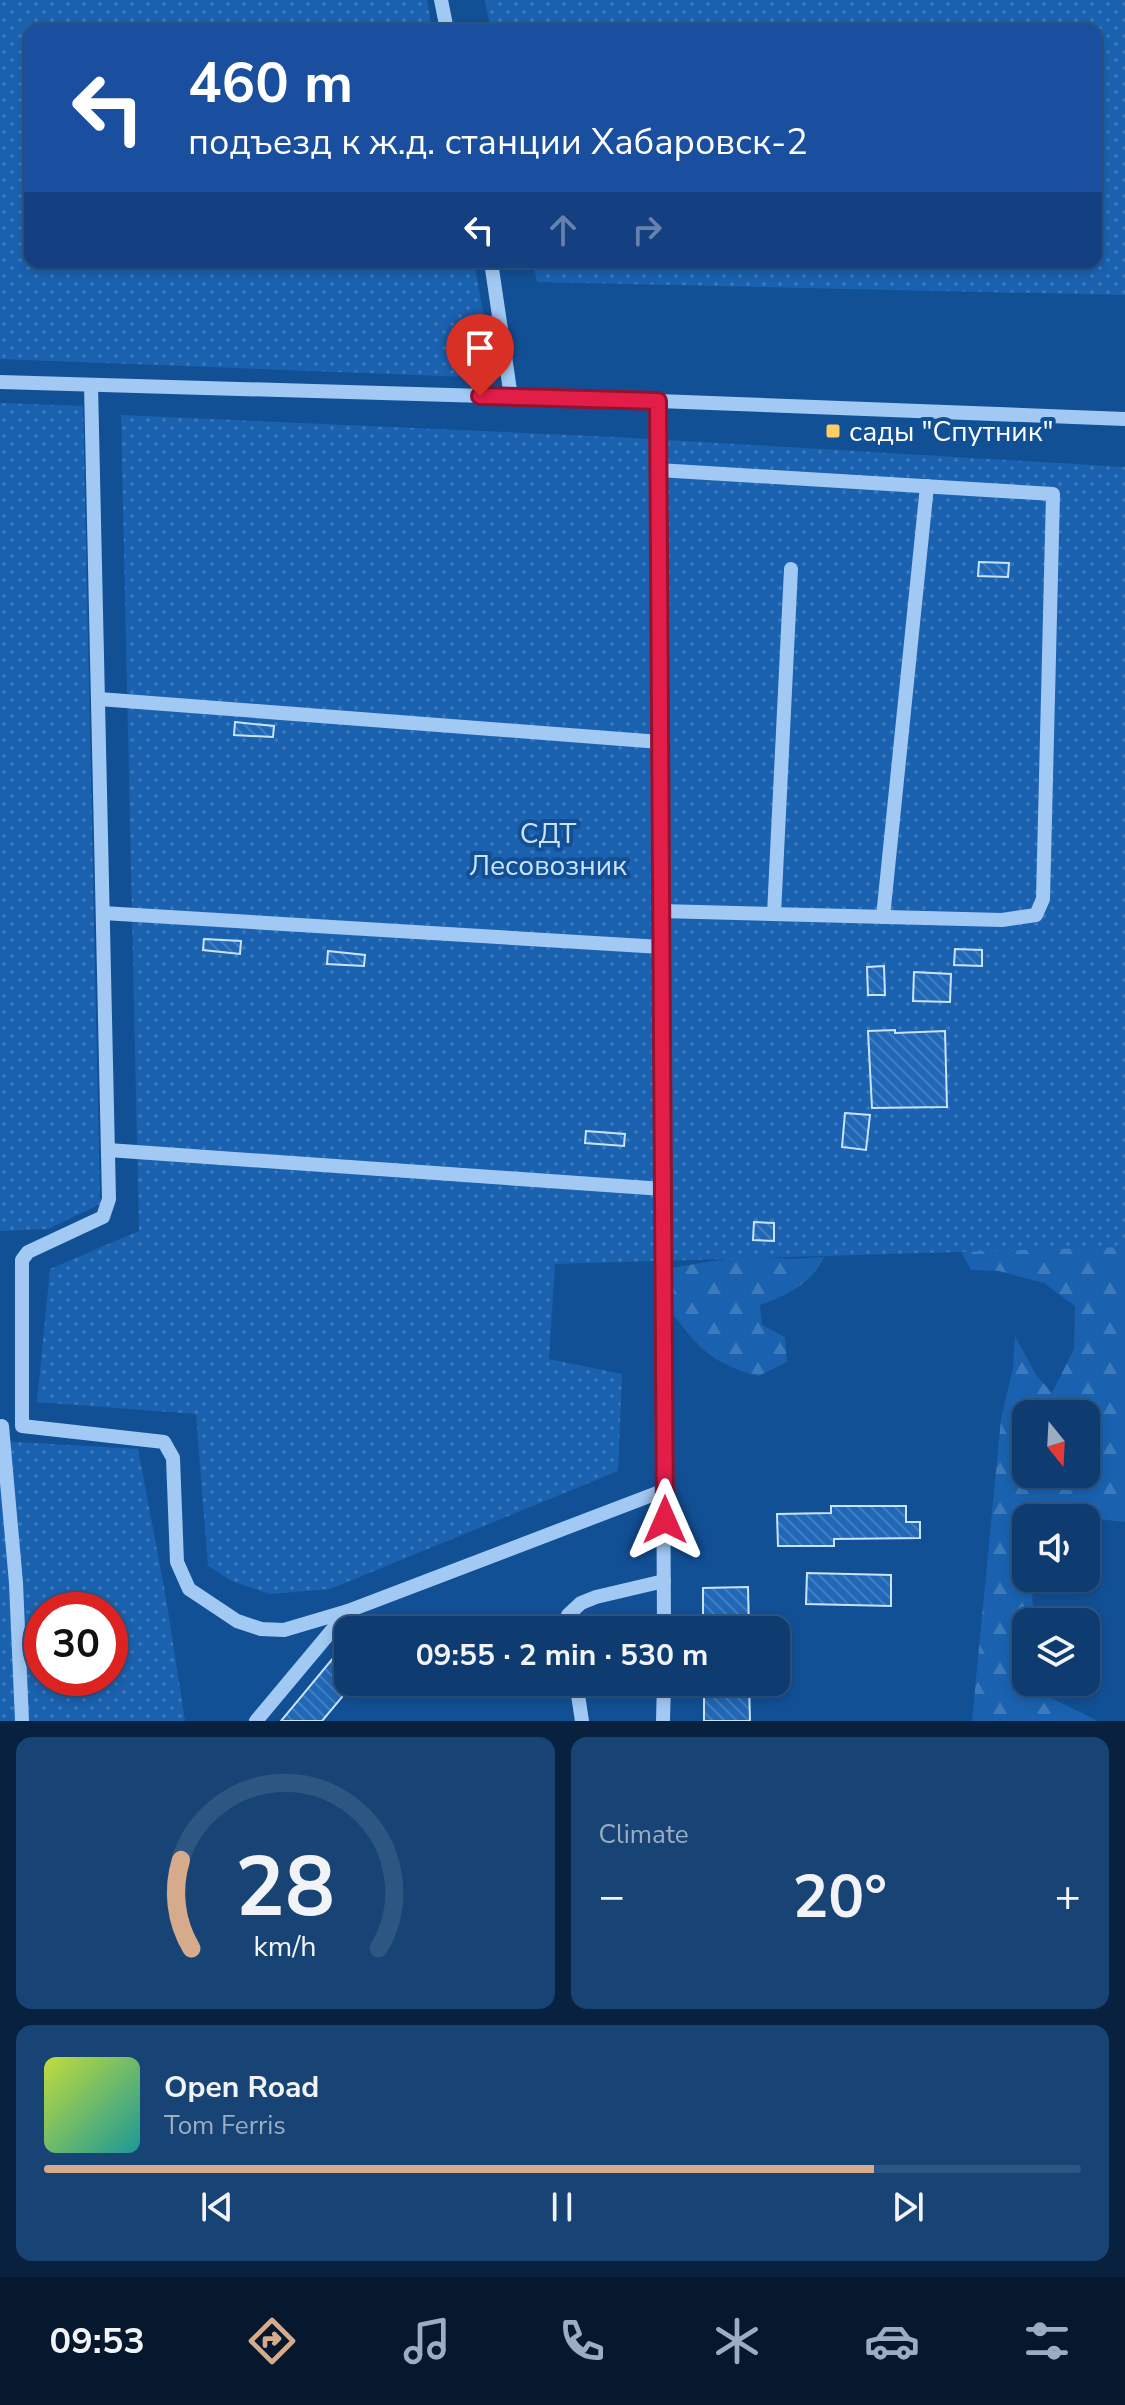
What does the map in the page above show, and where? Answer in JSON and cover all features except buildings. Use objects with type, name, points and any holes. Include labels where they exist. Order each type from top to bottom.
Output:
[{"type":"street","points":[[441,0],[446,24]]},
{"type":"street","points":[[492,268],[511,397]]},
{"type":"street","points":[[0,382],[658,401],[1125,419]]},
{"type":"street","points":[[22,1426],[22,1260],[28,1252],[103,1217],[109,1199],[91,385]]},
{"type":"street","points":[[658,401],[664,1616]]},
{"type":"street","points":[[658,470],[1053,494],[1043,899],[1036,915],[1018,919],[661,911]]},
{"type":"street","points":[[883,917],[927,486]]},
{"type":"street","points":[[774,914],[791,569]]},
{"type":"street","points":[[99,699],[660,742]]},
{"type":"street","points":[[103,913],[661,947]]},
{"type":"street","points":[[108,1150],[663,1189]]},
{"type":"street","points":[[22,1721],[16,1583],[1,1426],[164,1442],[173,1458],[177,1562],[189,1589],[237,1621],[261,1629],[284,1630],[348,1611],[665,1490]]},
{"type":"street","points":[[568,1616],[581,1603],[664,1581]]},
{"type":"street","points":[[256,1721],[348,1611]]},
{"type":"street","points":[[578,1696],[582,1721]]},
{"type":"street","points":[[663,1721],[664,1696]]},
{"type":"green space","points":[[0,0],[427,0],[431,24],[24,24],[24,268],[475,268],[495,378],[0,359]]},
{"type":"green space","points":[[485,0],[1125,0],[1125,295],[537,282],[534,268],[1102,268],[1102,24],[490,24]]},
{"type":"green space","points":[[0,403],[83,406],[100,1204],[48,1229],[0,1231]]},
{"type":"green space","name":"СДТ Лесовозник","points":[[121,415],[616,437],[1125,467],[1125,1247],[555,1264],[549,1359],[622,1374],[618,1471],[330,1589],[270,1594],[232,1581],[208,1566],[196,1414],[37,1402],[50,1269],[139,1231]]},
{"type":"green space","points":[[1125,930],[1125,1522],[1100,1519],[1100,1504],[1012,1504],[1012,1592],[1032,1592],[1033,1608],[1012,1608],[1012,1696],[1050,1696],[1098,1721],[972,1721],[1001,1419],[1013,1368],[1015,1336],[1036,1375],[1052,1393],[1074,1349],[1075,1306],[1044,1283],[999,1271],[971,1270],[952,1235]]},
{"type":"green space","points":[[744,1256],[824,1257],[806,1281],[760,1305],[762,1325],[785,1337],[787,1362],[759,1376],[717,1360],[689,1334],[669,1309],[671,1268]]},
{"type":"green space","points":[[0,1441],[138,1449],[185,1721],[0,1721]]},
{"type":"place","name":"сады \"Спутник\"","points":[[833,431]]},
{"type":"route","points":[[480,396],[658,401],[665,1520]]}]
